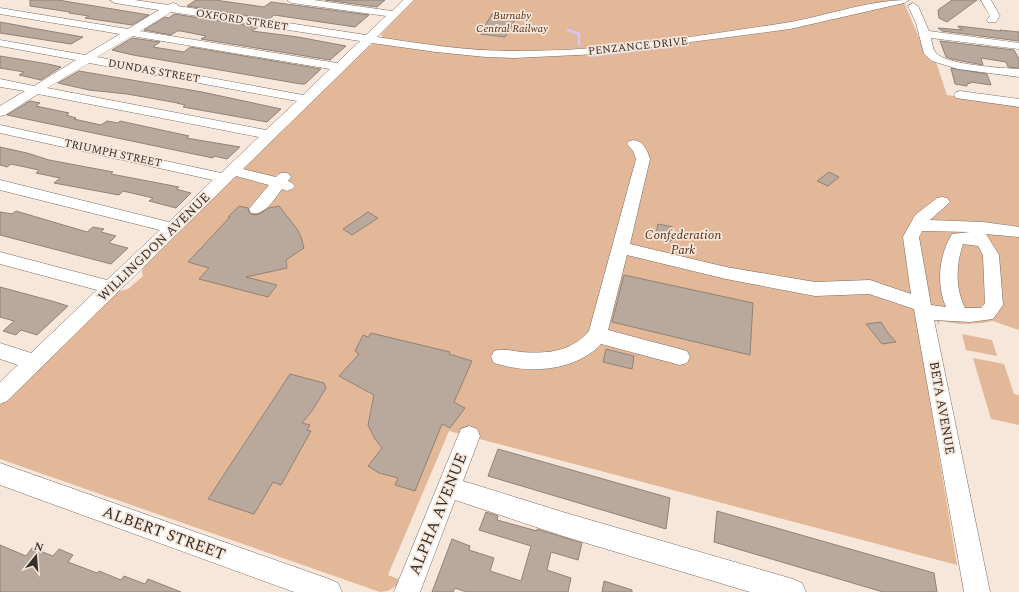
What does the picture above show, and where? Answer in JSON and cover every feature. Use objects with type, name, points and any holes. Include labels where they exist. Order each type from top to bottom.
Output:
[{"type":"street","name":"OXFORD STREET","points":[[115,0],[369,39]]},
{"type":"street","points":[[0,112],[182,0]]},
{"type":"street","points":[[292,0],[394,14]]},
{"type":"street","name":"WILLINGDON AVENUE","points":[[0,396],[409,0]]},
{"type":"street","points":[[986,0],[995,16],[992,20]]},
{"type":"street","points":[[909,3],[924,34],[930,54],[933,58],[958,65],[1019,73]]},
{"type":"street","name":"PENZANCE DRIVE","points":[[369,39],[486,54],[532,55],[571,53],[683,41],[782,27],[909,3]]},
{"type":"street","points":[[0,11],[340,67]]},
{"type":"street","points":[[924,34],[1019,46]]},
{"type":"street","name":"DUNDAS STREET","points":[[0,43],[307,99]]},
{"type":"street","points":[[0,83],[270,135]]},
{"type":"street","points":[[960,95],[1019,104]]},
{"type":"street","name":"TRIUMPH STREET","points":[[0,129],[228,175],[283,182],[257,209]]},
{"type":"street","points":[[501,357],[540,361],[555,360],[573,354],[582,349],[596,335],[604,314],[643,160],[640,150],[634,144]]},
{"type":"street","points":[[0,185],[173,228]]},
{"type":"street","points":[[918,226],[927,213],[942,202]]},
{"type":"street","points":[[918,226],[943,224],[983,234]]},
{"type":"street","name":"BETA AVENUE","points":[[918,226],[911,237],[922,308],[977,592]]},
{"type":"street","points":[[959,315],[952,300],[950,288],[952,250],[958,238],[969,238],[983,234],[1019,232]]},
{"type":"street","points":[[620,248],[726,273],[794,286],[815,289],[870,287],[907,300],[922,308],[973,316],[986,314],[994,305],[992,255],[983,234]]},
{"type":"street","points":[[0,258],[112,288]]},
{"type":"street","points":[[596,335],[680,357]]},
{"type":"street","points":[[0,351],[35,362]]},
{"type":"street","name":"ALPHA AVENUE","points":[[407,592],[469,436]]},
{"type":"street","name":"ALBERT STREET","points":[[0,474],[329,592]]},
{"type":"street","points":[[448,487],[574,527],[793,592]]},
{"type":"green space","name":"Confederation Park","points":[[413,0],[903,0],[925,52],[936,62],[947,95],[1019,106],[1019,330],[993,321],[960,324],[940,321],[938,325],[935,315],[915,310],[957,565],[449,431],[388,575],[398,579],[399,584],[388,591],[380,592],[0,459],[0,404],[109,297],[116,292],[128,289],[143,276],[142,271],[147,260],[366,48],[383,38],[381,35],[382,33]]},
{"type":"green space","points":[[962,334],[992,340],[997,356],[966,350]]},
{"type":"green space","points":[[973,358],[1004,364],[1014,394],[1019,395],[1019,425],[991,419]]},
{"type":"building","points":[[30,0],[58,0],[149,15],[132,25],[85,18],[89,16],[30,6]]},
{"type":"building","points":[[196,0],[215,0],[264,7],[271,2],[369,15],[355,27],[274,15],[269,19],[187,6]]},
{"type":"building","points":[[325,0],[385,0],[377,7]]},
{"type":"building","points":[[952,0],[977,0],[947,22],[939,18],[938,10]]},
{"type":"building","points":[[519,13],[505,37],[480,34],[492,14],[506,15]]},
{"type":"building","points":[[174,14],[258,27],[252,31],[298,37],[346,46],[330,60],[201,39],[206,36],[181,31],[177,31],[171,35],[144,30],[165,17],[169,18]]},
{"type":"building","points":[[0,22],[83,37],[71,44],[0,33]]},
{"type":"building","points":[[958,26],[1019,32],[1019,41],[942,31],[938,28],[963,30]]},
{"type":"building","points":[[132,38],[160,42],[153,47],[184,52],[190,47],[321,69],[305,84],[301,84],[133,55],[112,50]]},
{"type":"building","points":[[940,41],[1014,50],[1019,59],[1019,68],[1008,67],[1006,62],[981,58],[983,65],[951,59],[946,57]]},
{"type":"building","points":[[0,56],[61,67],[41,80],[19,75],[24,72],[0,68]]},
{"type":"building","points":[[951,68],[987,74],[991,85],[971,82],[967,84],[967,86],[955,84]]},
{"type":"building","points":[[79,71],[202,92],[281,109],[267,122],[183,107],[185,105],[178,103],[127,94],[89,90],[58,83]]},
{"type":"building","points":[[30,101],[40,103],[36,106],[69,113],[66,115],[76,118],[74,119],[101,125],[107,121],[118,123],[120,121],[189,136],[186,138],[240,147],[227,159],[214,156],[213,158],[7,115]]},
{"type":"building","points":[[0,147],[49,160],[113,172],[111,174],[179,187],[176,189],[191,193],[176,208],[149,201],[153,198],[123,191],[119,195],[54,183],[60,178],[36,173],[39,170],[11,164],[7,167],[0,165]]},
{"type":"building","points":[[829,172],[839,177],[828,186],[817,181]]},
{"type":"building","points":[[239,206],[248,208],[250,214],[256,215],[269,208],[279,206],[297,229],[301,237],[304,248],[286,260],[287,268],[246,277],[277,285],[268,297],[199,279],[209,268],[188,262]]},
{"type":"building","points":[[16,211],[87,232],[93,227],[104,229],[101,232],[116,236],[109,243],[128,248],[111,264],[0,235],[0,212],[12,214]]},
{"type":"building","points":[[368,212],[378,218],[352,235],[343,229]]},
{"type":"building","points":[[658,224],[673,227],[671,241],[655,238]]},
{"type":"building","points":[[624,275],[753,303],[750,355],[612,322]]},
{"type":"building","points":[[0,287],[68,306],[37,335],[21,330],[16,335],[3,331],[14,321],[0,317]]},
{"type":"building","points":[[881,322],[896,342],[882,344],[866,324]]},
{"type":"building","points":[[371,333],[450,352],[449,354],[472,361],[454,402],[465,408],[450,428],[442,424],[415,491],[395,485],[398,478],[379,473],[368,466],[382,448],[375,439],[368,425],[374,395],[339,376],[359,354],[355,351],[363,335],[368,337]]},
{"type":"building","points":[[606,349],[634,356],[632,369],[603,362]]},
{"type":"building","points":[[290,374],[324,383],[326,388],[312,411],[302,423],[310,425],[307,430],[311,431],[281,485],[273,482],[254,514],[208,499]]},
{"type":"building","points":[[498,449],[670,498],[666,529],[488,476]]},
{"type":"building","points":[[717,511],[934,573],[937,592],[883,592],[714,542]]},
{"type":"building","points":[[486,512],[498,516],[497,520],[537,531],[537,529],[582,543],[578,560],[551,552],[547,570],[571,578],[568,592],[466,592],[455,588],[453,592],[432,592],[452,539],[470,546],[469,550],[494,558],[490,571],[521,581],[531,546],[479,530]]},
{"type":"building","points":[[0,545],[26,556],[32,548],[53,556],[59,549],[73,555],[68,562],[97,573],[99,571],[121,580],[124,576],[145,584],[148,579],[181,592],[0,592]]},
{"type":"building","points":[[604,581],[632,590],[632,592],[602,592]]},
{"type":"waterway","points":[[568,30],[579,34],[579,45]]},
{"type":"waterway","points":[[591,56],[663,47],[666,48]]},
{"type":"park label","name":"Burnaby Central Railway","points":[[512,21]]}]
